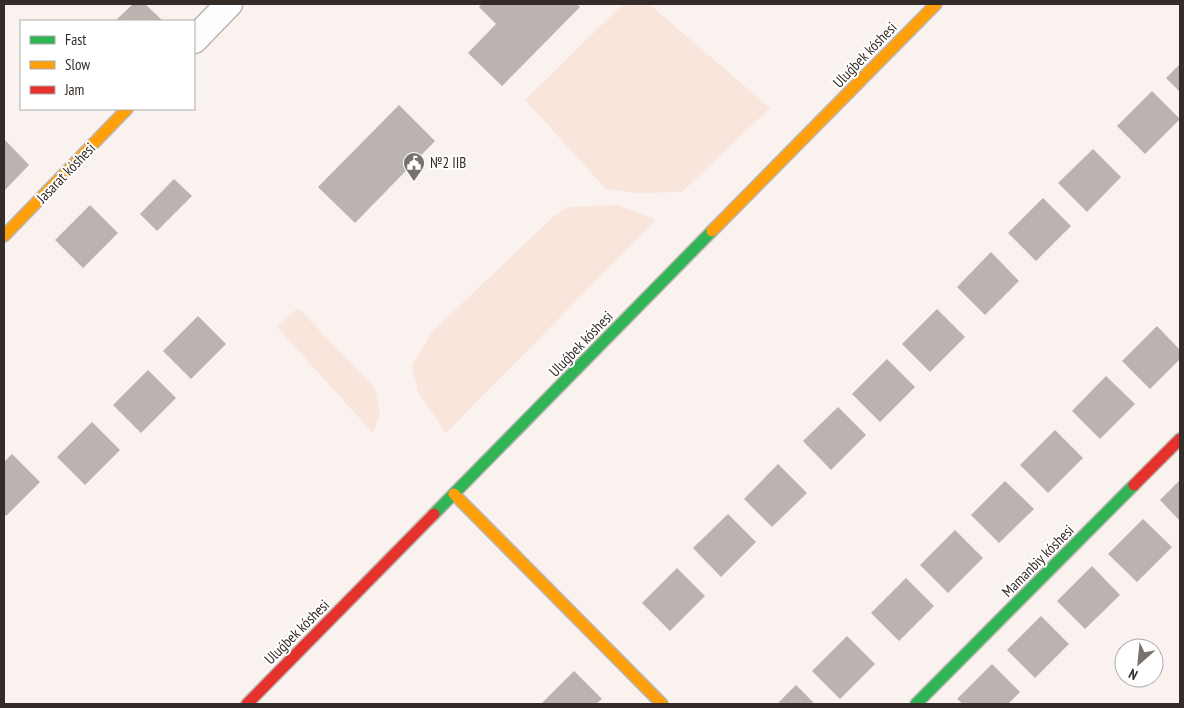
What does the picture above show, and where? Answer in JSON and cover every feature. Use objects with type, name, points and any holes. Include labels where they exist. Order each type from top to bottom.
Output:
[{"type":"street","points":[[195,39],[229,4]]},
{"type":"street","name":"Uluǵbek kóshesi","points":[[247,704],[936,4]]},
{"type":"street","name":"Jasarat kóshesi","points":[[4,236],[127,110]]},
{"type":"street","name":"Mamanbiy kóshesi","points":[[916,704],[1180,440]]},
{"type":"street","points":[[454,494],[662,704]]},
{"type":"shaded area","points":[[623,4],[649,4],[770,108],[682,192],[636,193],[606,189],[525,100]]},
{"type":"shaded area","points":[[618,205],[656,220],[446,433],[418,392],[412,365],[432,332],[554,216],[567,207]]},
{"type":"shaded area","points":[[298,308],[375,388],[380,413],[373,433],[277,327]]},
{"type":"building","points":[[133,4],[145,4],[162,20],[116,20]]},
{"type":"building","points":[[482,4],[577,4],[580,7],[502,86],[468,53],[496,24],[479,7]]},
{"type":"building","points":[[1180,64],[1180,92],[1166,78]]},
{"type":"building","points":[[1152,91],[1180,119],[1145,154],[1117,126]]},
{"type":"building","points":[[399,105],[435,141],[355,223],[318,187]]},
{"type":"building","points":[[4,139],[29,165],[4,191]]},
{"type":"building","points":[[1093,149],[1121,177],[1087,212],[1058,183]]},
{"type":"building","points":[[174,179],[192,196],[157,231],[140,214]]},
{"type":"building","points":[[1043,198],[1071,226],[1036,261],[1008,233]]},
{"type":"building","points":[[90,205],[118,233],[83,268],[55,240]]},
{"type":"building","points":[[991,252],[1019,281],[985,315],[957,287]]},
{"type":"building","points":[[937,309],[965,337],[930,372],[902,344]]},
{"type":"building","points":[[198,316],[226,344],[191,379],[163,351]]},
{"type":"building","points":[[1157,326],[1180,350],[1180,359],[1150,389],[1122,361]]},
{"type":"building","points":[[887,359],[915,387],[880,422],[852,394]]},
{"type":"building","points":[[148,370],[176,398],[141,433],[113,405]]},
{"type":"building","points":[[1106,376],[1135,404],[1100,439],[1072,411]]},
{"type":"building","points":[[838,407],[866,435],[831,470],[803,441]]},
{"type":"building","points":[[92,422],[120,450],[85,485],[57,457]]},
{"type":"building","points":[[1055,430],[1083,458],[1048,493],[1020,465]]},
{"type":"building","points":[[12,454],[40,482],[6,516],[4,514],[4,462]]},
{"type":"building","points":[[778,464],[807,493],[772,527],[744,499]]},
{"type":"building","points":[[1180,480],[1180,521],[1160,500]]},
{"type":"building","points":[[1005,481],[1034,509],[999,543],[971,515]]},
{"type":"building","points":[[728,514],[756,542],[721,577],[693,548]]},
{"type":"building","points":[[1143,519],[1172,547],[1137,582],[1108,554]]},
{"type":"building","points":[[955,530],[983,558],[948,593],[920,565]]},
{"type":"building","points":[[1092,566],[1120,595],[1085,629],[1057,601]]},
{"type":"building","points":[[677,568],[705,596],[670,631],[642,603]]},
{"type":"building","points":[[906,578],[934,606],[899,641],[871,613]]},
{"type":"building","points":[[1041,616],[1069,644],[1035,678],[1007,650]]},
{"type":"building","points":[[847,636],[875,664],[840,699],[812,671]]},
{"type":"building","points":[[992,664],[1020,692],[1008,704],[963,704],[957,699]]},
{"type":"building","points":[[574,671],[602,699],[596,704],[541,704]]},
{"type":"building","points":[[796,685],[815,704],[777,704]]},
{"type":"traffic: fast","points":[[434,514],[712,231]]},
{"type":"traffic: fast","points":[[916,704],[1134,485]]},
{"type":"traffic: slow","points":[[712,231],[936,4]]},
{"type":"traffic: slow","points":[[4,236],[126,110]]},
{"type":"traffic: slow","points":[[454,494],[662,704]]},
{"type":"traffic: jam","points":[[1134,485],[1180,439]]},
{"type":"traffic: jam","points":[[247,704],[434,514]]},
{"type":"place","name":"№2 IIB","points":[[414,182]]}]
